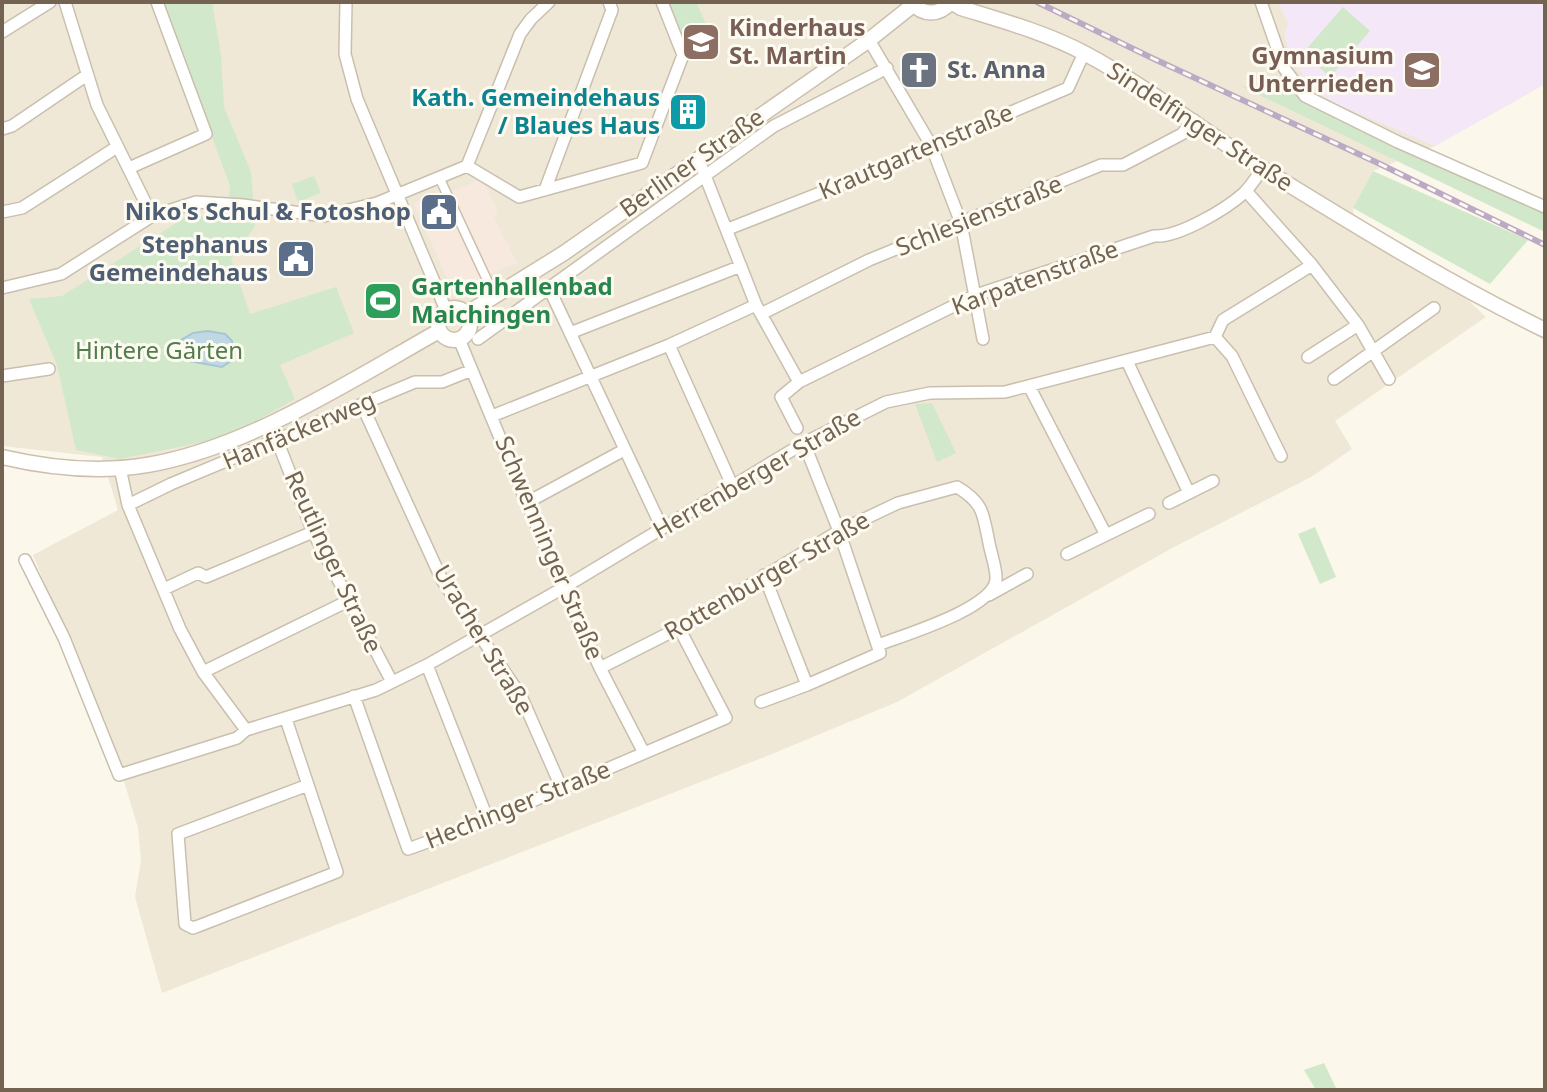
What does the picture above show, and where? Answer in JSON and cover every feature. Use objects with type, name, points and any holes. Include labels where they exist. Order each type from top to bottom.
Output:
[{"type":"main road","points":[[912,3],[918,9],[933,13],[946,8],[951,2]]},
{"type":"main road","name":"Sindelfinger Straße","points":[[951,2],[1039,33],[1084,53],[1194,120],[1365,232],[1545,330]]},
{"type":"main road","name":"Berliner Straße","points":[[466,314],[564,253],[698,160],[869,40],[912,3]]},
{"type":"main road","points":[[455,308],[466,314],[469,329],[459,339],[447,339],[439,331],[437,321],[446,310],[455,308]]},
{"type":"main road","points":[[2,457],[59,467],[120,468],[148,465],[228,443],[322,396],[439,331]]},
{"type":"street","points":[[2,32],[50,2]]},
{"type":"street","points":[[65,2],[97,105],[152,216]]},
{"type":"street","points":[[129,168],[206,134],[157,2]]},
{"type":"street","points":[[346,2],[344,34],[348,71],[357,99],[446,310]]},
{"type":"street","points":[[2,288],[61,274],[152,216],[196,202],[324,216],[377,203],[467,166],[520,34],[549,2]]},
{"type":"street","points":[[545,190],[612,10],[609,2]]},
{"type":"street","points":[[467,166],[519,197],[642,163],[683,55],[662,2]]},
{"type":"street","points":[[1261,2],[1284,68],[1305,96],[1398,142],[1545,207]]},
{"type":"street","points":[[869,40],[931,145],[961,223],[983,339]]},
{"type":"street","name":"Krautgartenstraße","points":[[728,229],[1068,88],[1084,53]]},
{"type":"street","points":[[478,339],[774,126],[887,68]]},
{"type":"street","points":[[2,129],[12,126],[87,75]]},
{"type":"street","name":"Schlesienstraße","points":[[492,416],[758,310],[869,260],[1101,165],[1123,165],[1182,134],[1194,120]]},
{"type":"street","points":[[2,212],[22,208],[117,147]]},
{"type":"street","points":[[698,160],[758,310],[799,382],[781,397],[797,428]]},
{"type":"street","name":"Karpatenstraße","points":[[799,382],[976,295],[1154,236],[1162,237],[1225,208],[1246,191],[1263,168]]},
{"type":"street","points":[[439,177],[488,282]]},
{"type":"street","points":[[1246,191],[1312,265],[1358,325],[1389,379]]},
{"type":"street","points":[[1281,456],[1232,356],[1215,337],[1223,320],[1312,265]]},
{"type":"street","points":[[570,333],[741,266]]},
{"type":"street","points":[[548,286],[662,528]]},
{"type":"street","points":[[1334,379],[1434,308]]},
{"type":"street","points":[[1308,357],[1358,325]]},
{"type":"street","name":"Herrenberger Straße","points":[[25,560],[64,638],[119,775],[237,738],[246,730],[354,696],[427,665],[563,588],[804,443],[886,402],[930,393],[1005,392],[1215,337]]},
{"type":"street","name":"Schwenninger Straße","points":[[459,339],[563,588],[644,753]]},
{"type":"street","points":[[669,345],[732,485]]},
{"type":"street","points":[[1127,361],[1188,491]]},
{"type":"street","points":[[2,376],[49,369]]},
{"type":"street","name":"Hanfäckerweg","points":[[128,505],[415,382],[442,382],[472,370]]},
{"type":"street","points":[[1029,386],[1106,535]]},
{"type":"street","name":"Uracher Straße","points":[[362,405],[442,580],[521,696],[562,789]]},
{"type":"street","name":"Reutlinger Straße","points":[[277,440],[313,532],[392,682]]},
{"type":"street","points":[[804,443],[839,531],[879,649]]},
{"type":"street","points":[[528,502],[624,450]]},
{"type":"street","points":[[120,468],[128,505],[180,629],[203,672],[246,730]]},
{"type":"street","points":[[1169,503],[1213,481]]},
{"type":"street","name":"Rottenburger Straße","points":[[600,668],[679,628],[839,531],[898,503],[957,487],[975,498],[983,511],[996,580],[988,595]]},
{"type":"street","points":[[1067,554],[1149,514]]},
{"type":"street","points":[[164,589],[198,573],[206,577],[313,532]]},
{"type":"street","points":[[761,702],[807,685],[962,612],[1027,574]]},
{"type":"street","points":[[764,575],[807,685]]},
{"type":"street","points":[[203,672],[348,601]]},
{"type":"street","name":"Hechinger Straße","points":[[354,696],[408,849],[488,820],[726,718],[679,628]]},
{"type":"street","points":[[427,665],[488,820]]},
{"type":"street","points":[[286,719],[308,785],[337,872],[193,928],[185,924],[178,834],[308,785]]},
{"type":"shaded area","points":[[2,2],[1545,2],[1545,84],[1435,146],[1373,171],[1353,208],[1356,233],[1468,300],[1486,317],[1335,421],[1352,449],[1311,477],[1174,547],[897,702],[162,993],[135,897],[141,860],[138,828],[123,778],[33,555],[118,510],[102,457],[2,446]]},
{"type":"shaded area","name":"Gymnasium Unterrieden","points":[[1278,2],[1545,2],[1545,84],[1435,146],[1320,94],[1291,58],[1284,35],[1288,24]]},
{"type":"shaded area","points":[[479,180],[498,211],[494,218],[517,263],[452,290],[414,203],[448,186],[452,191]]},
{"type":"green space","name":"Hintere Gärten","points":[[163,2],[212,2],[221,56],[224,107],[251,172],[255,226],[231,259],[250,314],[336,287],[354,333],[280,365],[295,399],[228,437],[120,459],[76,450],[57,365],[29,299],[62,296],[187,216],[227,217],[230,186]]},
{"type":"green space","points":[[668,2],[696,2],[706,24],[680,35]]},
{"type":"green space","points":[[1343,7],[1370,31],[1330,77],[1303,53]]},
{"type":"green space","points":[[1283,80],[1301,100],[1326,113],[1545,211],[1545,232],[1241,86],[1259,89]]},
{"type":"green space","points":[[1373,171],[1528,240],[1490,284],[1353,208]]},
{"type":"green space","points":[[314,176],[321,193],[298,202],[292,184]]},
{"type":"green space","points":[[932,403],[956,453],[937,462],[915,404]]},
{"type":"green space","points":[[1315,527],[1336,577],[1320,584],[1298,534]]},
{"type":"green space","points":[[1324,1063],[1337,1090],[1316,1090],[1304,1070]]},
{"type":"water","points":[[208,331],[225,334],[232,341],[231,361],[222,367],[189,361],[191,355],[181,340],[193,333]]},
{"type":"railway","points":[[1037,2],[1545,245]]},
{"type":"place","name":"Kinderhaus St. Martin","points":[[701,42]]},
{"type":"place","name":"St. Anna","points":[[919,70]]},
{"type":"place","name":"Gymnasium Unterrieden","points":[[1422,70]]},
{"type":"place","name":"Kath. Gemeindehaus / Blaues Haus","points":[[688,112]]},
{"type":"place","name":"Niko's Schul & Fotoshop","points":[[439,212]]},
{"type":"place","name":"Stephanus Gemeindehaus","points":[[296,259]]},
{"type":"place","name":"Gartenhallenbad Maichingen","points":[[383,301]]}]
